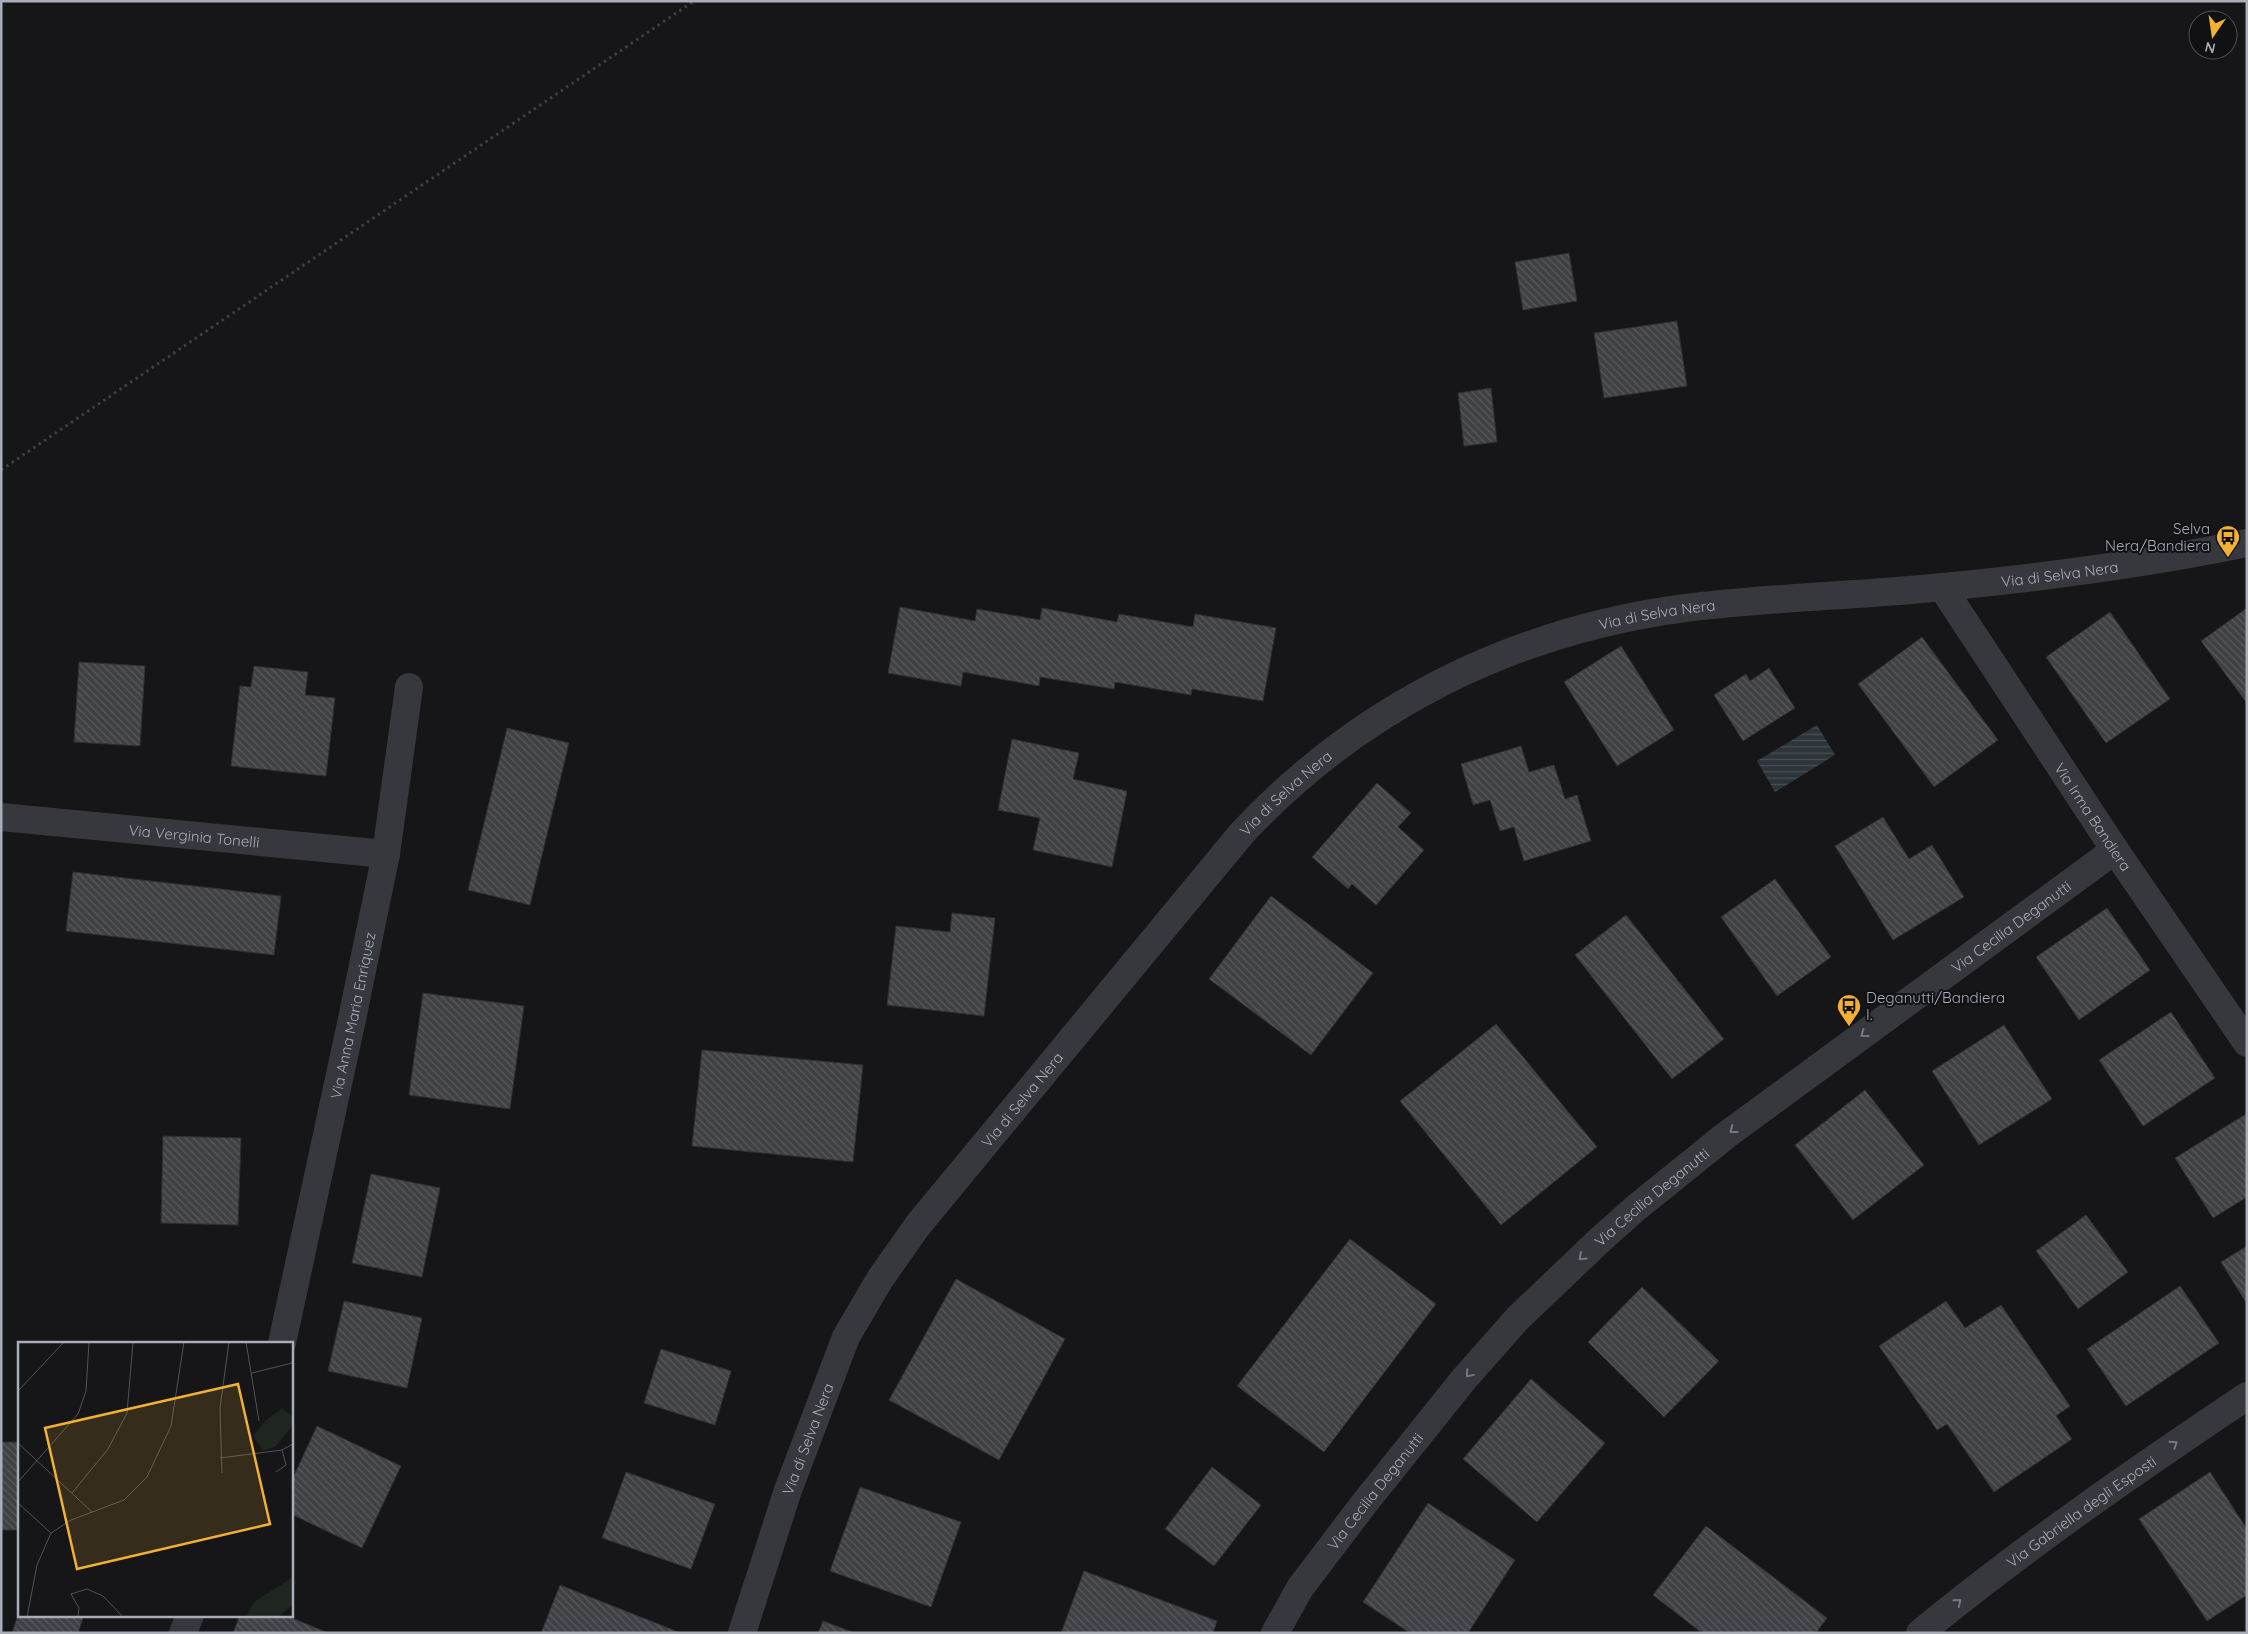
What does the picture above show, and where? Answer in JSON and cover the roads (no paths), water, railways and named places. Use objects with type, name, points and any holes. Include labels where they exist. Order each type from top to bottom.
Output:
[{"type":"street","name":"Via di Selva Nera","points":[[742,1633],[788,1490],[833,1369],[846,1337],[880,1278],[918,1225],[1242,833],[1263,811],[1312,767],[1348,739],[1392,709],[1448,678],[1505,654],[1562,635],[1634,617],[1685,608],[1942,587],[2150,562],[2247,543]]},
{"type":"street","name":"Via Irma Bandiera","points":[[1942,587],[2115,850],[2247,1043]]},
{"type":"street","name":"Via Anna Maria Enriquez","points":[[282,1342],[386,854],[409,687]]},
{"type":"street","name":"Via Verginia Tonelli","points":[[1,817],[386,854]]},
{"type":"street","name":"Via Cecilia Deganutti","points":[[1275,1633],[1300,1588],[1464,1379],[1518,1318],[1594,1245],[1724,1136],[2115,850]]},
{"type":"street","name":"Via Gabriella degli Esposti","points":[[1920,1633],[2006,1564],[2109,1488],[2247,1396]]},
{"type":"street","points":[[183,1633],[190,1616]]},
{"type":"place","name":"Selva Nera/Bandiera","points":[[2228,558]]},
{"type":"place","name":"Deganutti/Bandiera I.","points":[[1849,1027]]}]
